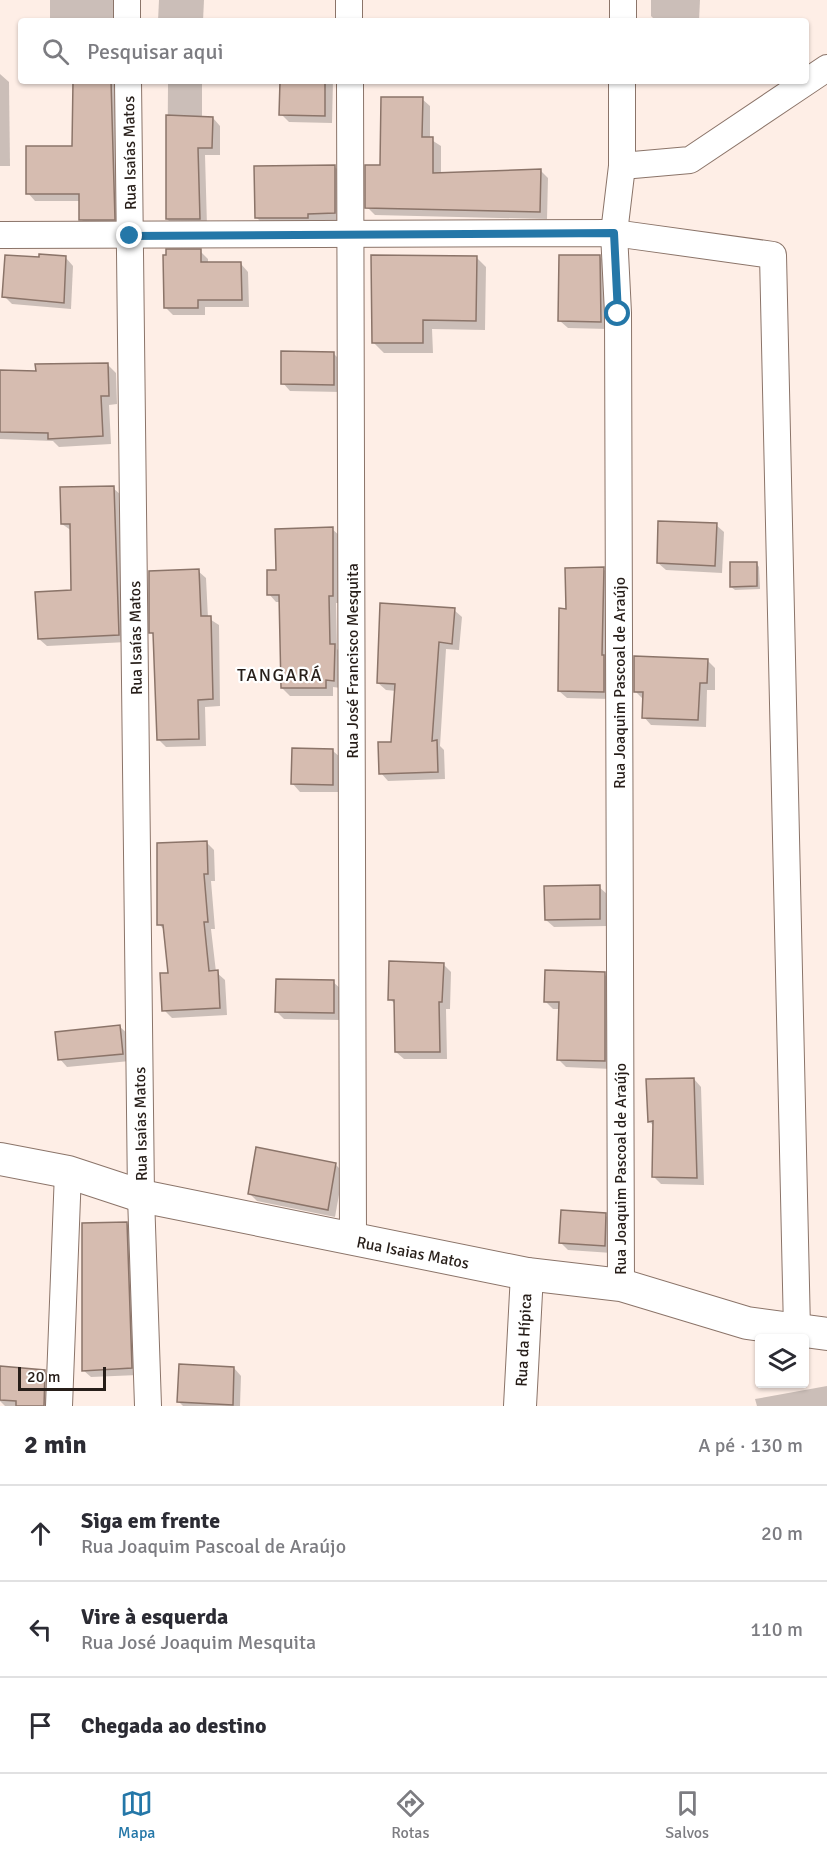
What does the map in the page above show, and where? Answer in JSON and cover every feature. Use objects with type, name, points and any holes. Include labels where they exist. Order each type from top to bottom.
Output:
[{"type":"street","points":[[127,0],[127,18]]},
{"type":"street","points":[[349,0],[350,18]]},
{"type":"street","points":[[623,0],[623,18]]},
{"type":"street","points":[[809,80],[827,68]]},
{"type":"street","name":"Rua Isaías Matos","points":[[128,84],[141,1196],[148,1406]]},
{"type":"street","name":"Rua José Francisco Mesquita","points":[[350,84],[354,1240]]},
{"type":"street","name":"Rua Joaquim Pascoal de Araújo","points":[[621,1285],[618,326],[614,233],[622,166],[622,84]]},
{"type":"street","points":[[622,166],[690,160],[803,84]]},
{"type":"street","points":[[0,235],[614,233],[773,255],[812,1332]]},
{"type":"street","name":"Rua Isaias Matos","points":[[0,1159],[68,1172],[141,1196],[526,1274],[621,1285],[747,1323],[812,1332]]},
{"type":"street","points":[[59,1406],[68,1172]]},
{"type":"street","name":"Rua da Hípica","points":[[520,1406],[526,1274]]},
{"type":"building","points":[[73,84],[111,84],[115,220],[79,220],[79,194],[26,194],[26,146],[72,146]]},
{"type":"building","points":[[280,84],[325,84],[325,116],[279,115]]},
{"type":"building","points":[[381,97],[423,97],[422,137],[433,137],[433,173],[541,169],[540,212],[365,208],[365,165],[380,165]]},
{"type":"building","points":[[166,115],[213,117],[212,148],[198,148],[200,219],[166,219]]},
{"type":"building","points":[[335,165],[335,213],[308,214],[308,218],[255,218],[254,166]]},
{"type":"building","points":[[166,249],[201,249],[201,262],[241,262],[242,300],[198,300],[198,308],[164,308],[163,255],[166,255]]},
{"type":"building","points":[[39,254],[66,256],[64,303],[2,297],[5,255],[39,257]]},
{"type":"building","points":[[371,255],[477,256],[476,321],[423,320],[423,343],[372,343]]},
{"type":"building","points":[[559,255],[600,255],[601,322],[558,321]]},
{"type":"building","points":[[281,351],[334,352],[334,385],[281,384]]},
{"type":"building","points":[[108,363],[109,396],[101,396],[103,436],[48,439],[48,433],[0,432],[0,370],[36,371],[35,364]]},
{"type":"building","points":[[114,486],[119,635],[38,639],[35,592],[71,590],[70,524],[61,524],[60,487]]},
{"type":"building","points":[[658,521],[717,523],[715,566],[657,563]]},
{"type":"building","points":[[333,527],[333,596],[329,596],[330,644],[335,644],[334,681],[326,680],[326,688],[281,688],[279,595],[267,595],[267,570],[276,570],[275,529]]},
{"type":"building","points":[[730,562],[757,562],[757,586],[730,587]]},
{"type":"building","points":[[604,567],[602,655],[604,655],[604,692],[558,691],[559,608],[566,609],[565,568]]},
{"type":"building","points":[[199,569],[201,616],[211,616],[213,699],[198,700],[199,739],[157,740],[153,633],[149,633],[149,571]]},
{"type":"building","points":[[380,603],[455,608],[452,644],[439,642],[432,741],[437,740],[438,772],[379,774],[378,742],[391,742],[395,684],[377,683]]},
{"type":"building","points":[[634,656],[708,659],[707,683],[700,683],[698,720],[642,718],[643,692],[634,692]]},
{"type":"building","points":[[292,748],[333,749],[333,785],[291,784]]},
{"type":"building","points":[[207,841],[208,874],[204,874],[208,922],[204,922],[209,971],[218,970],[220,1008],[162,1011],[160,973],[168,973],[163,925],[157,925],[157,843]]},
{"type":"building","points":[[600,885],[600,919],[545,920],[544,886]]},
{"type":"building","points":[[389,961],[444,963],[442,1002],[439,1002],[440,1052],[395,1052],[394,1000],[388,1000]]},
{"type":"building","points":[[545,970],[605,972],[605,1061],[557,1060],[559,1002],[544,1002]]},
{"type":"building","points":[[276,979],[334,980],[334,1013],[275,1012]]},
{"type":"building","points":[[120,1025],[123,1054],[58,1060],[55,1032]]},
{"type":"building","points":[[694,1078],[697,1178],[652,1177],[653,1121],[648,1122],[646,1079]]},
{"type":"building","points":[[256,1147],[336,1163],[328,1210],[248,1194]]},
{"type":"building","points":[[561,1210],[606,1213],[605,1246],[559,1243]]},
{"type":"building","points":[[127,1222],[132,1368],[82,1371],[82,1223]]},
{"type":"building","points":[[179,1364],[234,1367],[233,1405],[177,1402]]},
{"type":"building","points":[[0,1366],[45,1370],[44,1406],[16,1406],[16,1401],[0,1400]]},
{"type":"district","name":"TANGARÁ","points":[[280,675]]},
{"type":"route","points":[[130,236],[614,233],[618,314]]}]
